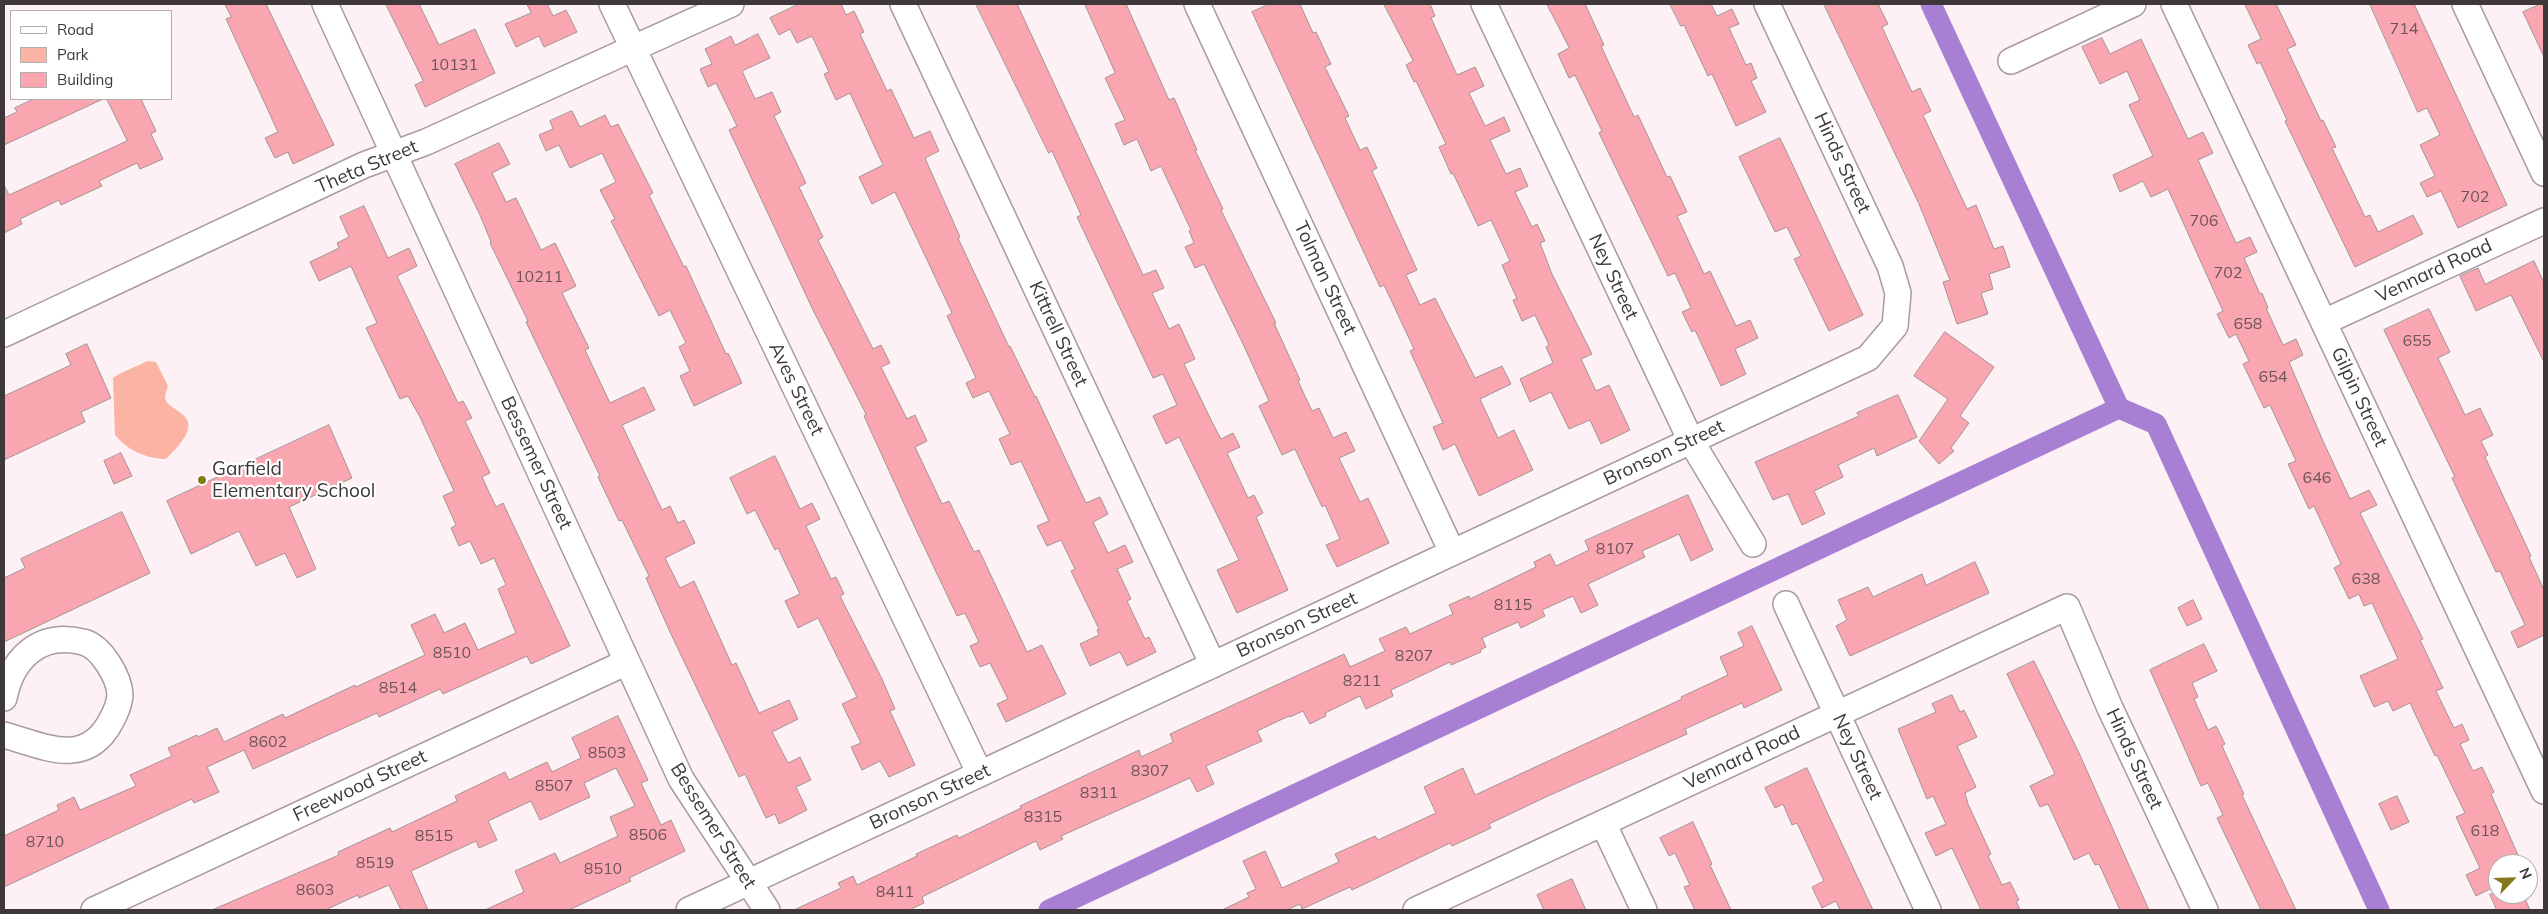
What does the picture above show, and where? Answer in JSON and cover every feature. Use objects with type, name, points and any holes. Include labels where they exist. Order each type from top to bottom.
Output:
[{"type":"street","name":"Bessemer Street","points":[[325,4],[681,779],[767,910]]},
{"type":"street","name":"Aves Street","points":[[612,4],[980,774]]},
{"type":"street","name":"Theta Street","points":[[4,334],[364,165],[395,154],[731,4]]},
{"type":"street","name":"Kittrell Street","points":[[903,4],[1213,665]]},
{"type":"street","name":"Tolman Street","points":[[1197,4],[1452,552]]},
{"type":"street","name":"Ney Street","points":[[1484,4],[1691,440],[1753,544]]},
{"type":"street","name":"Hinds Street","points":[[1767,4],[1890,266],[1898,293],[1895,326]]},
{"type":"street","points":[[2011,61],[2133,4]]},
{"type":"street","name":"Gilpin Street","points":[[2174,4],[2544,791]]},
{"type":"street","points":[[2465,4],[2544,173]]},
{"type":"street","name":"Vennard Road","points":[[2324,322],[2544,221]]},
{"type":"street","name":"Bronson Street","points":[[689,910],[1868,358],[1895,326]]},
{"type":"street","name":"Ney Street","points":[[1786,604],[1928,910]]},
{"type":"street","name":"Hinds Street","points":[[2067,607],[2110,708],[2205,910]]},
{"type":"street","name":"Vennard Road","points":[[1416,910],[2067,607]]},
{"type":"street","points":[[4,698],[8,678],[20,659],[36,646],[56,640],[84,642],[103,656],[114,672],[120,696],[116,711],[103,736],[84,749],[59,751],[4,735]]},
{"type":"street","name":"Freewood Street","points":[[94,910],[627,662]]},
{"type":"street","points":[[1603,823],[1644,910]]},
{"type":"green space","points":[[147,361],[156,362],[168,386],[165,396],[167,402],[185,417],[188,423],[188,429],[184,438],[166,459],[138,453],[125,445],[115,435],[113,378]]},
{"type":"building","points":[[225,4],[266,4],[334,145],[293,164],[288,152],[275,158],[265,138],[278,132],[226,19],[231,17]]},
{"type":"building","points":[[386,4],[419,4],[439,45],[475,29],[495,73],[425,107],[415,85],[423,81]]},
{"type":"building","points":[[527,4],[547,4],[553,16],[566,10],[577,32],[544,47],[539,36],[516,47],[505,24],[531,13]]},
{"type":"building","points":[[799,4],[841,4],[846,15],[854,11],[864,32],[860,34],[887,91],[891,89],[914,138],[930,131],[939,151],[925,158],[960,237],[958,238],[1009,347],[1036,396],[1086,503],[1100,497],[1108,514],[1093,522],[1108,553],[1125,545],[1133,562],[1117,569],[1131,599],[1127,601],[1145,639],[1149,637],[1156,652],[1127,666],[1120,652],[1090,666],[1080,644],[1099,635],[1097,630],[1099,629],[1071,571],[1075,569],[1061,540],[1047,546],[1037,526],[1049,521],[1021,461],[1011,465],[999,439],[1010,434],[989,391],[973,398],[966,383],[976,378],[947,316],[952,313],[895,192],[872,204],[859,177],[883,165],[850,93],[836,100],[824,74],[829,72],[812,36],[797,43],[790,29],[779,35],[770,18]]},
{"type":"building","points":[[976,4],[1017,4],[1143,275],[1156,270],[1164,288],[1152,293],[1169,329],[1179,324],[1195,359],[1184,364],[1213,424],[1221,439],[1233,433],[1240,447],[1227,453],[1248,498],[1254,495],[1263,513],[1256,517],[1288,590],[1237,613],[1217,570],[1239,560],[1179,437],[1166,444],[1153,416],[1177,405],[1163,374],[1153,378],[1077,217],[1081,215],[1052,151],[1049,153]]},
{"type":"building","points":[[1085,4],[1126,4],[1169,100],[1174,98],[1197,150],[1195,150],[1223,209],[1221,210],[1276,323],[1274,323],[1312,411],[1319,408],[1333,438],[1346,432],[1355,451],[1339,458],[1360,502],[1368,498],[1389,543],[1337,567],[1326,545],[1340,539],[1325,505],[1322,507],[1295,449],[1282,455],[1259,406],[1269,401],[1244,346],[1204,264],[1195,268],[1185,247],[1194,243],[1189,231],[1191,230],[1161,166],[1151,171],[1137,139],[1124,145],[1115,124],[1125,120],[1105,78],[1115,73]]},
{"type":"building","points":[[1270,4],[1300,4],[1313,33],[1316,32],[1331,64],[1325,67],[1349,116],[1345,118],[1360,150],[1367,147],[1377,168],[1372,171],[1417,270],[1406,275],[1420,305],[1435,298],[1475,378],[1502,366],[1511,384],[1480,399],[1498,438],[1514,430],[1533,470],[1479,496],[1455,444],[1443,450],[1433,427],[1443,423],[1410,351],[1414,349],[1384,285],[1380,287],[1252,12]]},
{"type":"building","points":[[1384,4],[1430,4],[1435,16],[1431,18],[1457,75],[1475,67],[1484,86],[1469,93],[1485,126],[1504,117],[1510,131],[1490,140],[1506,174],[1520,168],[1528,186],[1515,192],[1532,227],[1537,224],[1545,241],[1540,243],[1552,274],[1592,354],[1581,359],[1596,391],[1609,385],[1630,430],[1601,444],[1590,420],[1569,429],[1551,392],[1530,402],[1520,379],[1553,363],[1546,347],[1549,345],[1535,315],[1522,321],[1513,300],[1517,299],[1502,265],[1510,261],[1491,220],[1478,226],[1453,173],[1451,174],[1439,147],[1446,144],[1416,81],[1414,82],[1406,65],[1413,61]]},
{"type":"building","points":[[1547,4],[1585,4],[1604,45],[1601,46],[1634,117],[1638,115],[1667,177],[1670,176],[1687,212],[1677,216],[1704,274],[1710,271],[1736,326],[1750,320],[1758,338],[1735,349],[1746,374],[1721,386],[1695,330],[1692,332],[1682,312],[1691,308],[1675,273],[1668,276],[1599,133],[1602,131],[1575,75],[1569,78],[1558,54],[1569,48]]},
{"type":"building","points":[[1670,4],[1711,4],[1717,16],[1732,9],[1739,24],[1729,28],[1746,65],[1751,63],[1757,78],[1751,81],[1766,112],[1736,126],[1712,74],[1708,76],[1684,25],[1681,26]]},
{"type":"building","points":[[1824,4],[1878,4],[1888,24],[1882,27],[1912,92],[1920,88],[1931,111],[1923,115],[1967,209],[1976,205],[1994,249],[2003,246],[2010,267],[1989,274],[1993,289],[1981,293],[1988,314],[1957,324],[1943,282],[1950,280],[1919,204]]},
{"type":"building","points":[[2245,4],[2276,4],[2296,45],[2287,49],[2321,121],[2323,120],[2336,147],[2332,148],[2365,217],[2370,215],[2378,232],[2413,215],[2423,234],[2355,267],[2285,121],[2287,120],[2260,62],[2257,64],[2248,45],[2261,39]]},
{"type":"building","points":[[2370,4],[2414,4],[2507,205],[2458,228],[2441,191],[2427,197],[2420,183],[2435,176],[2420,145],[2440,135],[2427,108],[2418,112]]},
{"type":"building","points":[[2544,4],[2544,57],[2523,12]]},
{"type":"building","points":[[758,34],[770,58],[742,71],[755,99],[772,92],[781,112],[774,116],[806,183],[799,187],[823,237],[818,240],[873,349],[881,345],[890,363],[881,367],[907,419],[915,415],[927,441],[915,447],[942,504],[949,501],[974,552],[979,550],[1027,652],[1042,645],[1066,694],[1006,722],[997,704],[1008,699],[990,663],[980,667],[970,646],[979,642],[965,613],[957,616],[864,416],[866,414],[812,308],[729,130],[737,126],[716,83],[708,87],[700,69],[712,64],[705,49],[731,36],[735,45]]},
{"type":"building","points":[[2102,38],[2110,54],[2141,39],[2188,139],[2203,132],[2213,153],[2198,160],[2236,243],[2250,237],[2257,252],[2244,258],[2260,294],[2262,293],[2268,308],[2266,308],[2283,345],[2296,339],[2303,355],[2289,362],[2350,499],[2369,490],[2377,505],[2360,513],[2423,639],[2420,640],[2443,688],[2436,691],[2454,728],[2462,724],[2469,740],[2460,744],[2473,771],[2482,767],[2494,792],[2491,794],[2518,854],[2488,854],[2488,890],[2476,896],[2466,875],[2480,868],[2456,817],[2465,813],[2410,703],[2393,711],[2388,701],[2374,707],[2360,676],[2398,659],[2372,603],[2364,606],[2359,594],[2349,599],[2334,568],[2341,564],[2314,506],[2309,509],[2288,464],[2296,461],[2270,405],[2264,408],[2243,364],[2249,361],[2236,334],[2229,338],[2217,314],[2223,311],[2168,189],[2151,197],[2143,181],[2120,192],[2113,175],[2153,156],[2129,105],[2140,100],[2127,71],[2100,84],[2082,47]]},
{"type":"building","points":[[32,100],[101,100],[4,145],[4,118],[17,112],[15,108]]},
{"type":"building","points":[[107,100],[141,100],[156,131],[151,134],[163,159],[140,169],[137,163],[99,181],[102,186],[61,205],[59,200],[20,219],[22,224],[4,233],[4,185],[9,195],[127,141]]},
{"type":"building","points":[[572,111],[580,127],[605,115],[611,127],[618,124],[653,193],[649,195],[684,267],[686,266],[726,354],[728,353],[742,383],[694,406],[680,376],[690,371],[679,347],[686,343],[670,310],[659,316],[611,221],[615,219],[600,190],[616,182],[602,153],[570,168],[559,145],[546,151],[539,135],[553,129],[550,121]]},
{"type":"building","points":[[1780,138],[1863,315],[1829,331],[1794,259],[1801,256],[1787,227],[1775,232],[1739,157]]},
{"type":"building","points":[[499,143],[510,164],[492,173],[506,202],[516,198],[541,250],[555,243],[576,286],[562,293],[589,348],[585,350],[610,403],[644,387],[655,410],[622,425],[662,510],[670,506],[678,523],[684,520],[695,543],[665,558],[680,588],[694,581],[732,665],[736,663],[759,713],[789,700],[798,719],[772,732],[788,763],[800,757],[811,780],[796,787],[807,810],[779,824],[775,814],[766,818],[745,774],[739,777],[670,632],[646,578],[649,576],[622,520],[619,521],[598,477],[600,476],[526,322],[528,321],[490,243],[480,215],[455,164]]},
{"type":"building","points":[[364,206],[388,258],[409,248],[417,266],[397,276],[458,403],[463,401],[472,418],[465,421],[490,473],[482,477],[496,507],[503,503],[570,646],[531,664],[527,656],[443,694],[440,689],[379,717],[377,713],[253,769],[244,750],[207,767],[219,792],[194,803],[192,799],[4,887],[4,836],[59,810],[57,805],[74,797],[80,810],[136,786],[130,775],[172,756],[168,748],[197,735],[198,737],[217,728],[224,742],[283,714],[285,718],[425,655],[411,625],[435,614],[444,633],[465,623],[478,650],[516,633],[498,589],[506,585],[494,558],[481,564],[470,541],[459,546],[451,528],[456,525],[443,496],[454,491],[420,417],[408,396],[400,399],[366,328],[377,323],[351,266],[319,281],[310,262],[339,248],[337,243],[349,237],[340,217]]},
{"type":"building","points":[[2534,261],[2544,283],[2544,362],[2511,295],[2476,311],[2460,276],[2478,268],[2485,284]]},
{"type":"building","points":[[2429,309],[2450,352],[2438,358],[2465,415],[2480,408],[2493,435],[2481,441],[2488,455],[2485,457],[2531,556],[2529,557],[2544,590],[2544,635],[2518,648],[2511,632],[2525,625],[2500,571],[2496,572],[2452,478],[2455,477],[2384,330]]},
{"type":"building","points":[[1945,332],[1994,367],[1960,416],[1969,423],[1951,448],[1954,451],[1939,464],[1919,441],[1948,399],[1914,376]]},
{"type":"building","points":[[87,344],[111,398],[81,412],[85,422],[4,460],[4,396],[71,365],[66,354]]},
{"type":"building","points":[[1898,395],[1917,437],[1877,456],[1874,448],[1838,465],[1843,477],[1814,491],[1825,514],[1802,525],[1788,494],[1773,500],[1755,462],[1859,416],[1857,413]]},
{"type":"building","points":[[329,425],[352,478],[289,507],[316,569],[297,578],[285,553],[256,566],[239,531],[191,554],[167,501]]},
{"type":"building","points":[[121,453],[132,476],[114,484],[104,461]]},
{"type":"building","points":[[775,456],[800,509],[812,503],[820,519],[806,526],[831,579],[836,577],[844,594],[840,596],[882,679],[895,709],[890,711],[915,765],[889,777],[880,761],[862,770],[851,747],[861,743],[842,704],[857,697],[818,618],[798,628],[785,601],[800,594],[778,548],[775,550],[755,510],[747,514],[730,478]]},
{"type":"building","points":[[1688,495],[1713,550],[1691,561],[1679,534],[1642,551],[1645,557],[1588,584],[1598,605],[1581,613],[1573,596],[1542,610],[1545,616],[1521,628],[1518,622],[1482,638],[1486,647],[1480,650],[1481,652],[1451,665],[1450,662],[1391,690],[1393,696],[1366,709],[1360,696],[1325,713],[1326,716],[1310,724],[1303,711],[1257,731],[1262,741],[1206,766],[1214,784],[1197,792],[1190,778],[1061,836],[1063,839],[1040,850],[1036,841],[922,897],[924,903],[909,910],[794,910],[841,888],[838,883],[853,876],[857,885],[917,856],[916,854],[957,835],[959,838],[1021,808],[1020,806],[1139,750],[1141,757],[1173,742],[1170,734],[1344,654],[1350,667],[1385,651],[1379,639],[1406,627],[1410,634],[1453,614],[1449,605],[1469,596],[1470,599],[1536,567],[1534,562],[1550,554],[1556,566],[1589,550],[1585,541]]},
{"type":"building","points":[[122,512],[150,573],[4,642],[4,578],[25,568],[21,559]]},
{"type":"building","points":[[1975,562],[1989,593],[1850,656],[1836,626],[1847,620],[1838,600],[1868,587],[1873,597],[1922,574],[1926,585]]},
{"type":"building","points":[[2193,600],[2202,619],[2187,626],[2178,608]]},
{"type":"building","points":[[1752,626],[1782,690],[1744,708],[1742,703],[1685,729],[1687,734],[1489,824],[1491,828],[1452,846],[1450,843],[1352,890],[1350,887],[1302,909],[1300,904],[1287,910],[1222,910],[1249,897],[1247,893],[1256,889],[1243,861],[1265,851],[1282,888],[1339,862],[1335,854],[1375,836],[1378,840],[1436,813],[1424,787],[1463,768],[1475,795],[1682,699],[1681,697],[1728,675],[1720,657],[1744,646],[1738,633]]},
{"type":"building","points":[[2204,644],[2217,671],[2192,683],[2198,697],[2194,699],[2208,730],[2216,726],[2225,744],[2222,746],[2244,794],[2242,795],[2296,910],[2261,910],[2217,818],[2223,815],[2208,783],[2201,786],[2150,670]]},
{"type":"building","points":[[2034,661],[2079,753],[2149,910],[2120,910],[2099,864],[2095,865],[2089,853],[2074,860],[2048,804],[2040,807],[2030,786],[2055,774],[2007,674]]},
{"type":"building","points":[[1952,695],[1960,712],[1964,710],[1977,737],[1957,746],[1976,787],[1965,793],[1968,804],[1991,854],[1988,856],[2002,885],[2010,882],[2019,900],[2016,901],[2020,910],[1981,910],[1952,848],[1936,856],[1925,833],[1946,824],[1933,796],[1927,799],[1898,729],[1936,712],[1932,704]]},
{"type":"building","points":[[618,716],[648,780],[641,783],[661,825],[671,820],[685,851],[629,878],[631,881],[569,910],[485,910],[524,892],[515,871],[555,853],[560,863],[618,836],[610,817],[635,806],[616,768],[584,783],[590,797],[540,820],[531,801],[488,821],[497,840],[479,848],[476,841],[411,871],[428,910],[401,910],[389,885],[359,898],[358,895],[325,910],[212,910],[339,855],[338,852],[390,828],[392,832],[457,801],[455,796],[505,772],[509,780],[547,762],[552,772],[581,758],[572,738]]},
{"type":"building","points":[[1807,768],[1873,910],[1840,910],[1836,901],[1822,908],[1812,887],[1824,881],[1797,823],[1792,825],[1783,804],[1775,808],[1765,788]]},
{"type":"building","points":[[2397,796],[2409,822],[2391,830],[2379,804]]},
{"type":"building","points":[[1693,822],[1731,910],[1695,910],[1684,887],[1690,885],[1675,853],[1669,856],[1660,838]]},
{"type":"building","points":[[1572,879],[1586,910],[1544,910],[1537,895]]},
{"type":"building","points":[[2494,904],[2527,904],[2530,910],[2497,910]]},
{"type":"waterway","points":[[1931,4],[2119,408],[2156,424],[2379,910]]},
{"type":"waterway","points":[[1049,910],[2119,408]]},
{"type":"place","name":"Garfield Elementary School","points":[[202,480]]}]
